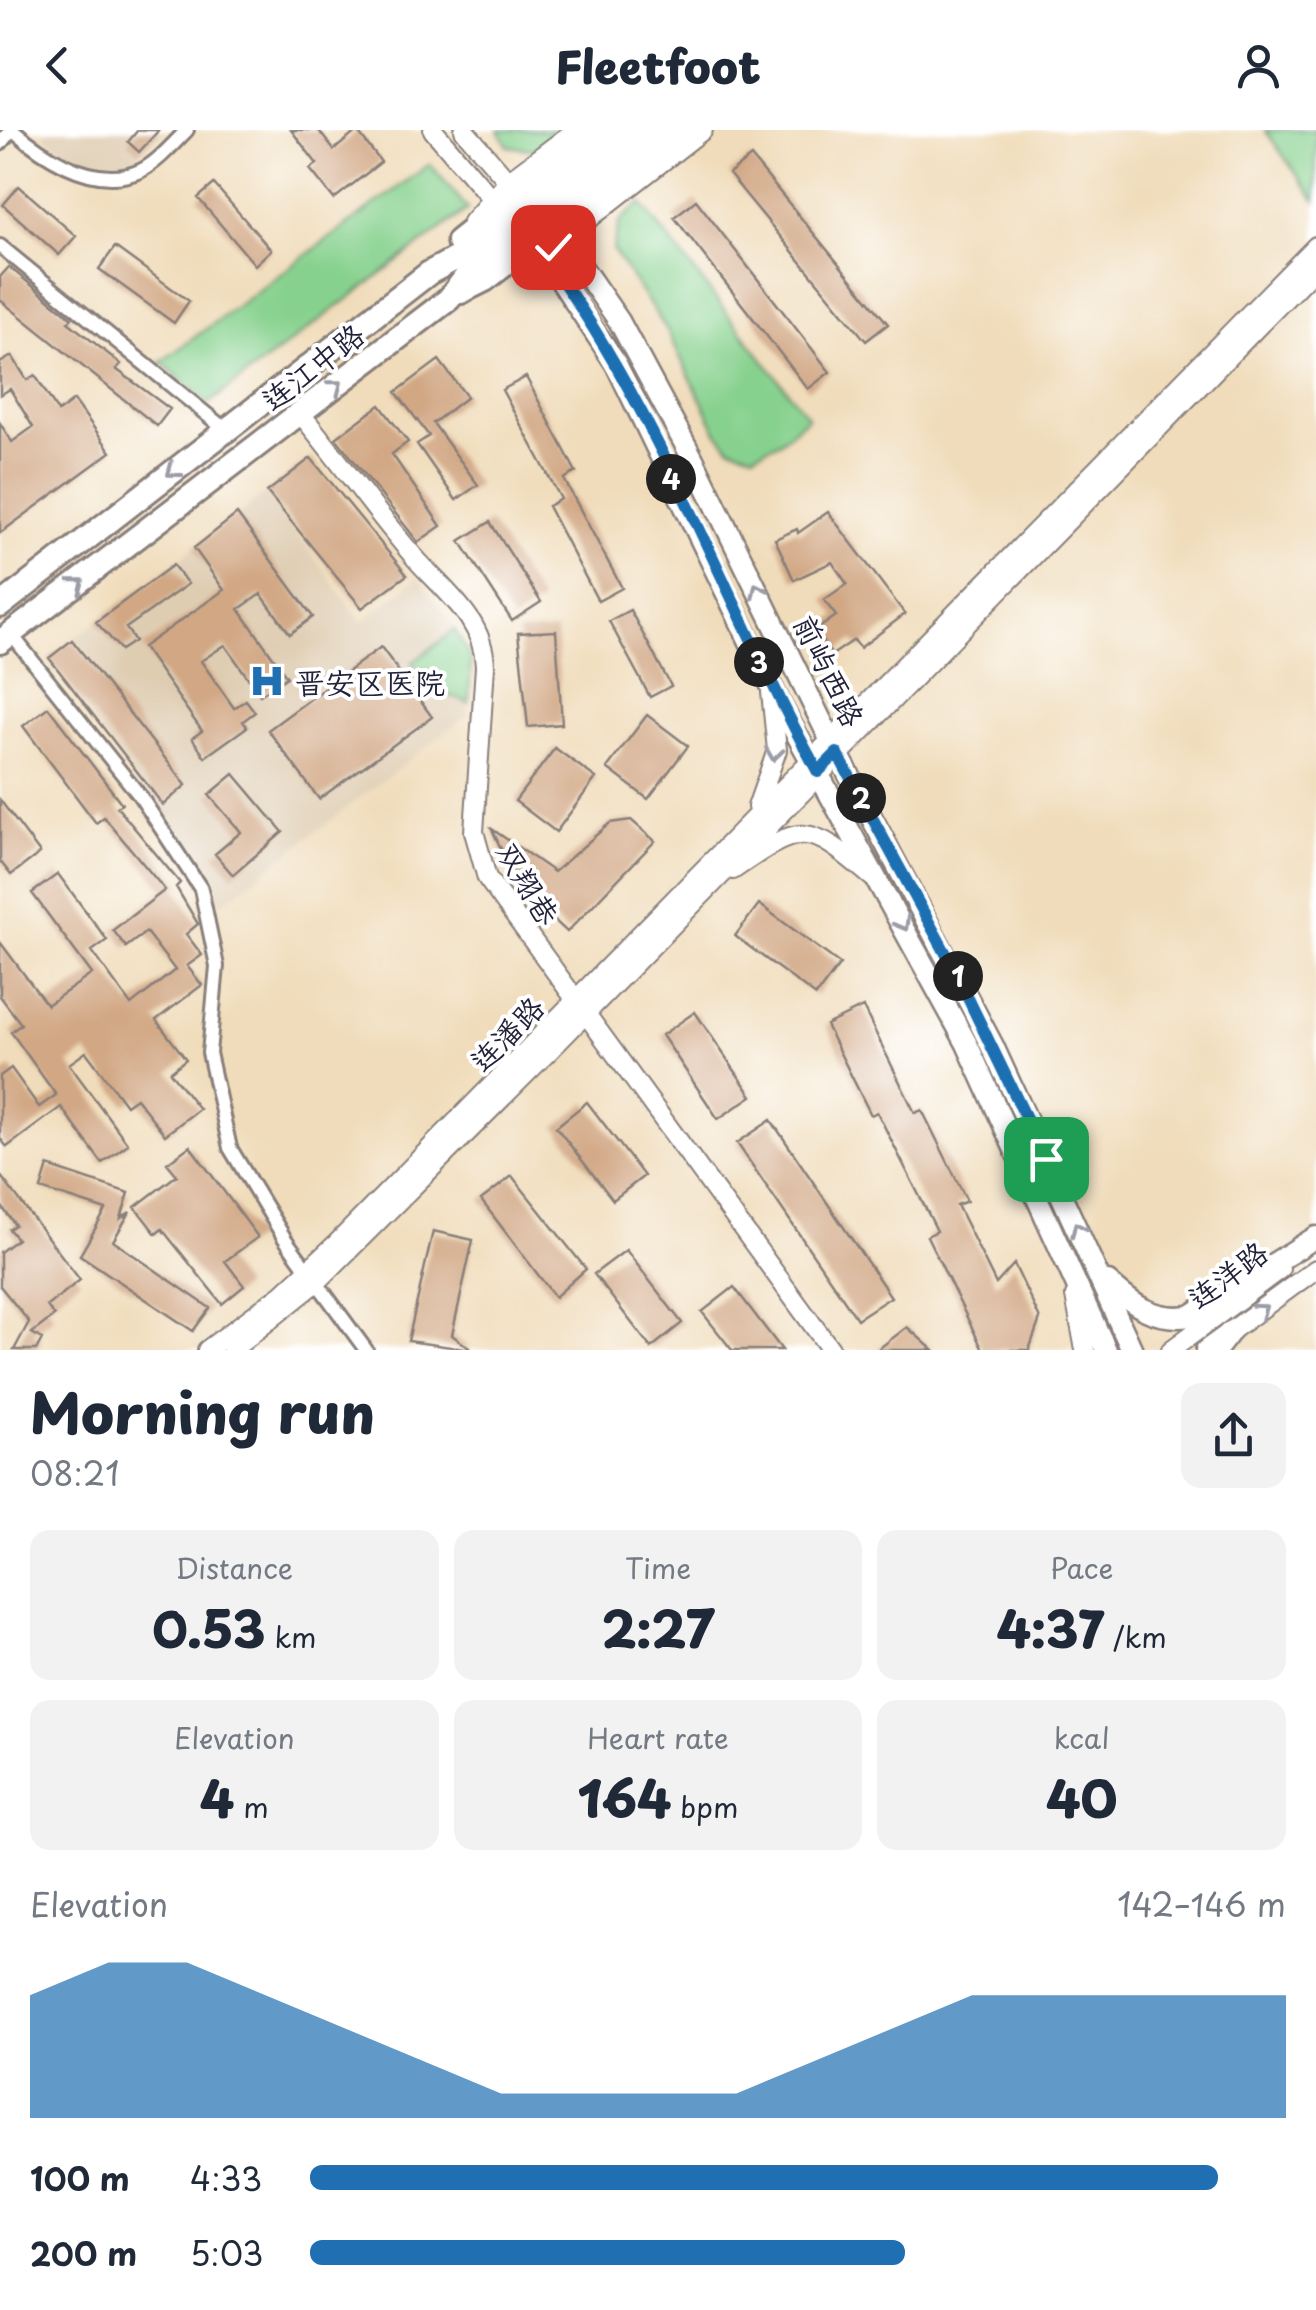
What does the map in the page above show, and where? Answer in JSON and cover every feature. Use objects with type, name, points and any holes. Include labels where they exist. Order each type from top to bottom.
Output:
[{"type":"highway","points":[[429,274],[495,202],[597,130]]},
{"type":"highway","name":"连江中路","points":[[14,635],[448,299],[472,270],[624,130]]},
{"type":"highway","name":"连江中路","points":[[3,602],[429,274],[536,210],[653,130]]},
{"type":"highway","points":[[448,299],[485,280],[679,130]]},
{"type":"main road","points":[[433,130],[495,202],[508,182],[576,130]]},
{"type":"main road","points":[[464,130],[508,182]]},
{"type":"main road","points":[[485,280],[543,254],[564,240],[704,130]]},
{"type":"main road","name":"前屿西路","points":[[564,240],[620,321],[694,458],[834,747],[959,978],[1132,1350]]},
{"type":"main road","points":[[834,747],[1316,246]]},
{"type":"main road","name":"前屿西路","points":[[543,254],[616,364],[769,682],[967,1044],[1106,1350]]},
{"type":"main road","points":[[834,747],[1316,267]]},
{"type":"main road","name":"双翔巷","points":[[300,413],[417,560],[446,588],[481,640],[485,666],[476,850],[495,891],[830,1350]]},
{"type":"main road","points":[[0,656],[14,635]]},
{"type":"main road","points":[[750,821],[767,786],[777,750],[769,682]]},
{"type":"main road","name":"连潘路","points":[[232,1350],[704,890],[834,747]]},
{"type":"main road","name":"连潘路","points":[[579,1009],[750,821],[815,766]]},
{"type":"main road","points":[[704,890],[784,836],[803,832],[835,844],[880,884]]},
{"type":"main road","points":[[1099,1274],[1145,1312],[1171,1318],[1190,1316],[1316,1240]]},
{"type":"main road","name":"连洋路","points":[[1172,1350],[1316,1240]]},
{"type":"main road","points":[[1064,1252],[1085,1350]]},
{"type":"main road","name":"连洋路","points":[[1205,1350],[1316,1269]]},
{"type":"main road","name":"连潘路","points":[[207,1350],[312,1276]]},
{"type":"main road","points":[[1216,1350],[1230,1332]]},
{"type":"street","points":[[0,144],[12,130],[43,156],[95,176],[139,171],[187,130]]},
{"type":"street","points":[[0,246],[226,431]]},
{"type":"street","points":[[14,635],[140,796],[202,888],[217,966],[209,1054],[230,1148],[312,1276],[366,1350]]},
{"type":"shaded area","points":[[48,130],[165,130],[125,167],[88,169],[43,136]]},
{"type":"shaded area","name":"晋安区医院","points":[[267,492],[362,622],[418,578],[453,624],[471,659],[468,715],[220,905],[49,658]]},
{"type":"green space","points":[[498,130],[564,130],[537,150],[508,146]]},
{"type":"green space","points":[[1265,130],[1316,130],[1316,201]]},
{"type":"green space","points":[[430,164],[468,209],[208,404],[161,362]]},
{"type":"green space","points":[[641,203],[808,417],[779,442],[754,454],[730,447],[717,432],[667,330],[613,250],[620,221]]},
{"type":"green space","points":[[455,630],[471,659],[469,703],[427,687],[412,663]]},
{"type":"building","points":[[138,130],[159,130],[139,152],[128,142]]},
{"type":"building","points":[[291,130],[318,130],[334,150],[357,131],[381,162],[334,199],[310,169],[317,164]]},
{"type":"building","points":[[751,157],[888,324],[866,341],[729,174]]},
{"type":"building","points":[[214,184],[271,250],[255,265],[198,198]]},
{"type":"building","points":[[19,186],[76,236],[59,255],[3,205]]},
{"type":"building","points":[[696,200],[830,372],[808,389],[674,217]]},
{"type":"building","points":[[115,247],[189,301],[174,323],[99,269]]},
{"type":"building","points":[[9,267],[121,364],[116,369],[170,409],[157,426],[0,300],[0,277]]},
{"type":"building","points":[[12,356],[27,380],[35,375],[58,412],[74,400],[111,452],[0,533],[0,423],[12,442],[33,427],[10,389],[0,395],[0,363]]},
{"type":"building","points":[[439,360],[467,397],[433,423],[478,485],[456,500],[417,444],[429,436],[396,392]]},
{"type":"building","points":[[526,377],[576,472],[564,479],[622,588],[598,601],[548,506],[561,499],[502,390]]},
{"type":"building","points":[[380,405],[408,442],[392,454],[441,526],[418,542],[336,438]]},
{"type":"building","points":[[311,458],[407,575],[362,608],[267,492]]},
{"type":"building","points":[[828,512],[905,614],[860,648],[854,640],[832,655],[815,631],[836,616],[824,600],[847,584],[832,562],[794,580],[775,539],[797,529],[798,533]]},
{"type":"building","points":[[237,514],[313,617],[290,634],[261,594],[239,609],[287,677],[260,695],[225,645],[201,661],[234,708],[246,700],[255,712],[243,721],[247,727],[205,757],[192,738],[202,731],[143,647],[224,590],[194,548]]},
{"type":"building","points":[[490,522],[541,602],[512,621],[460,541]]},
{"type":"building","points":[[173,565],[188,584],[126,628],[135,641],[121,650],[96,622]]},
{"type":"building","points":[[630,610],[671,686],[650,697],[609,621]]},
{"type":"building","points":[[556,631],[562,724],[528,727],[518,633]]},
{"type":"building","points":[[72,640],[186,785],[163,805],[49,658]]},
{"type":"building","points":[[381,647],[432,717],[319,799],[268,730]]},
{"type":"building","points":[[48,707],[122,804],[117,807],[180,883],[176,887],[198,924],[186,934],[202,955],[187,966],[202,985],[156,1020],[186,1059],[170,1072],[199,1109],[165,1135],[136,1098],[126,1105],[86,1052],[69,1064],[128,1144],[102,1163],[61,1107],[7,1147],[0,1138],[0,1076],[11,1068],[39,1107],[56,1095],[11,1032],[21,1024],[0,996],[0,942],[47,1005],[92,974],[32,893],[58,874],[107,940],[92,951],[131,1005],[175,970],[146,932],[126,947],[113,930],[165,890],[104,817],[96,823],[23,726]]},
{"type":"building","points":[[647,715],[688,746],[648,799],[607,768]]},
{"type":"building","points":[[555,748],[596,778],[556,832],[515,801]]},
{"type":"building","points":[[234,774],[283,832],[233,875],[215,854],[241,832],[209,795]]},
{"type":"building","points":[[0,800],[40,853],[11,875],[0,861]]},
{"type":"building","points":[[631,820],[655,841],[567,932],[537,904],[507,862],[492,829],[554,872],[610,823]]},
{"type":"building","points":[[759,904],[840,964],[816,996],[735,936]]},
{"type":"building","points":[[863,1007],[915,1113],[922,1110],[967,1201],[957,1205],[996,1284],[1014,1264],[1040,1319],[1029,1350],[983,1350],[927,1236],[937,1231],[877,1112],[871,1115],[826,1025]]},
{"type":"building","points":[[695,1012],[752,1096],[718,1119],[662,1035]]},
{"type":"building","points":[[587,1102],[644,1176],[613,1200],[556,1127]]},
{"type":"building","points":[[771,1120],[891,1297],[857,1319],[737,1143]]},
{"type":"building","points":[[190,1146],[258,1237],[225,1261],[244,1286],[222,1304],[162,1229],[156,1234],[135,1207],[177,1175],[167,1163]]},
{"type":"building","points":[[48,1166],[129,1193],[121,1218],[130,1212],[113,1241],[210,1308],[193,1331],[80,1255],[106,1210],[41,1189]]},
{"type":"building","points":[[0,1175],[80,1280],[47,1306],[54,1316],[32,1333],[42,1339],[36,1350],[14,1350],[29,1322],[0,1286],[0,1252],[17,1239],[9,1229],[15,1225],[0,1204]]},
{"type":"building","points":[[512,1176],[586,1269],[555,1297],[481,1200]]},
{"type":"building","points":[[433,1231],[473,1240],[452,1335],[472,1350],[408,1341]]},
{"type":"building","points":[[626,1250],[682,1323],[651,1348],[594,1274]]},
{"type":"building","points":[[734,1287],[782,1350],[732,1350],[702,1312]]},
{"type":"building","points":[[907,1327],[933,1350],[877,1350]]},
{"type":"place","name":"晋安区医院","points":[[267,681]]},
{"type":"route","points":[[553,247],[543,254],[616,364],[781,706],[818,772],[837,753],[950,961],[1046,1159]]}]
